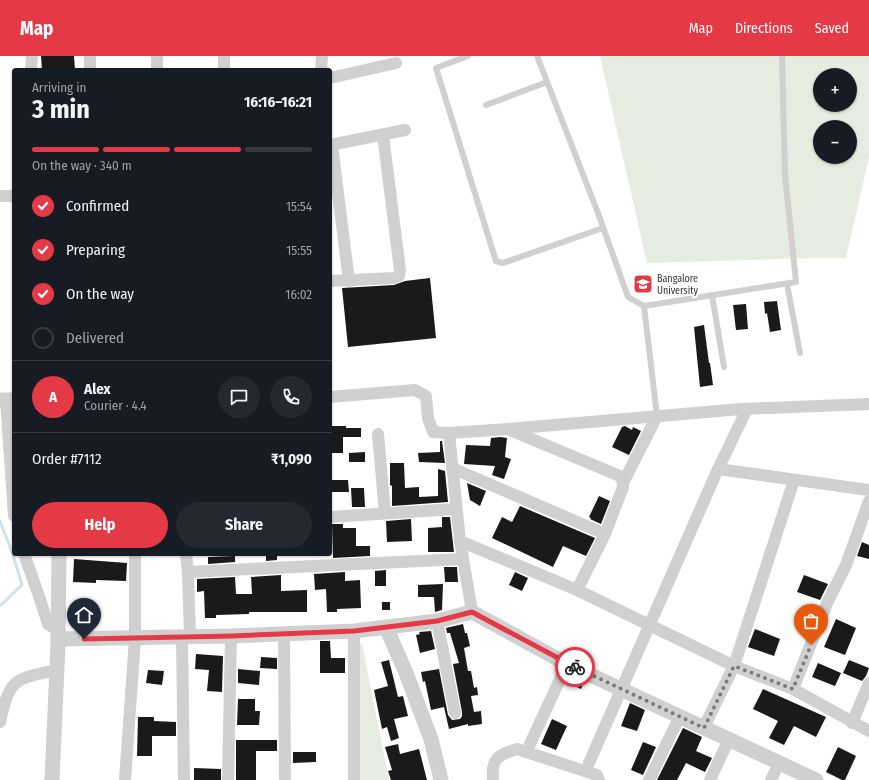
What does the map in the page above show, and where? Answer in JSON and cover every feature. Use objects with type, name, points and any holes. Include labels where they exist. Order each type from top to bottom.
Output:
[{"type":"street","points":[[31,68],[32,56]]},
{"type":"street","points":[[90,56],[90,68]]},
{"type":"street","points":[[157,56],[157,68]]},
{"type":"street","points":[[224,56],[224,68]]},
{"type":"street","points":[[321,68],[322,56]]},
{"type":"street","points":[[332,78],[396,62]]},
{"type":"street","points":[[332,145],[405,130]]},
{"type":"street","points":[[332,281],[394,278],[399,276],[400,270],[383,135]]},
{"type":"street","points":[[332,153],[349,281]]},
{"type":"street","points":[[0,196],[12,196]]},
{"type":"street","points":[[332,397],[415,390],[426,396],[428,418],[433,432],[449,433],[747,409],[869,404]]},
{"type":"street","points":[[7,400],[12,483]]},
{"type":"street","points":[[589,763],[718,469],[747,409]]},
{"type":"street","points":[[577,590],[605,534],[623,487],[623,483],[657,416]]},
{"type":"street","points":[[508,429],[620,476],[623,483]]},
{"type":"street","points":[[449,433],[456,510],[472,612]]},
{"type":"street","points":[[378,434],[385,513]]},
{"type":"street","points":[[452,468],[605,534]]},
{"type":"street","points":[[718,469],[869,490]]},
{"type":"street","points":[[704,728],[734,666],[794,480]]},
{"type":"street","points":[[793,689],[828,601],[846,565],[869,501]]},
{"type":"street","points":[[332,517],[456,510]]},
{"type":"street","points":[[460,541],[577,590],[734,666],[793,689],[852,723],[869,731]]},
{"type":"street","points":[[25,556],[48,624],[58,635],[135,639],[354,631],[437,621],[472,612],[567,664],[621,688],[812,779]]},
{"type":"street","points":[[52,780],[57,670],[59,556]]},
{"type":"street","points":[[125,780],[135,639],[135,556]]},
{"type":"street","points":[[184,780],[188,572],[186,556]]},
{"type":"street","points":[[188,572],[463,558]]},
{"type":"street","points":[[437,621],[455,713]]},
{"type":"street","points":[[386,627],[406,673],[431,739],[441,780]]},
{"type":"street","points":[[354,631],[354,780]]},
{"type":"street","points":[[284,634],[285,780]]},
{"type":"street","points":[[228,780],[232,636]]},
{"type":"street","points":[[530,744],[567,664]]},
{"type":"street","points":[[0,722],[7,696],[16,681],[25,677],[57,670]]},
{"type":"street","points":[[852,723],[869,683]]},
{"type":"street","points":[[650,780],[680,716]]},
{"type":"street","points":[[710,780],[729,739]]},
{"type":"street","points":[[493,780],[494,762],[497,757],[517,749],[597,775],[599,780]]},
{"type":"street","points":[[771,780],[779,763]]},
{"type":"lane","points":[[468,56],[436,68],[496,261],[502,263],[603,228]]},
{"type":"lane","points":[[537,56],[628,297],[644,306],[796,282],[785,175],[782,56]]},
{"type":"lane","points":[[486,105],[547,82]]},
{"type":"lane","points":[[787,284],[800,353]]},
{"type":"lane","points":[[712,295],[724,367]]},
{"type":"lane","points":[[644,306],[657,416]]},
{"type":"shaded area","points":[[600,56],[869,56],[869,157],[846,258],[647,263]]},
{"type":"shaded area","points":[[356,644],[362,644],[389,780],[352,780]]},
{"type":"building","points":[[41,56],[74,56],[75,68],[42,68]]},
{"type":"building","points":[[430,278],[436,338],[348,347],[342,288],[394,285],[405,281]]},
{"type":"building","points":[[777,301],[781,330],[770,332],[767,313],[765,314],[764,302]]},
{"type":"building","points":[[746,304],[748,329],[736,330],[733,305]]},
{"type":"building","points":[[704,325],[713,385],[700,387],[694,327]]},
{"type":"building","points":[[332,426],[361,428],[361,437],[343,437],[343,453],[332,453]]},
{"type":"building","points":[[625,426],[632,430],[633,427],[641,431],[629,455],[612,447],[622,427]]},
{"type":"building","points":[[491,438],[507,438],[505,457],[511,459],[504,479],[492,475],[495,466],[464,464],[466,445],[490,446]]},
{"type":"building","points":[[440,441],[442,441],[445,463],[419,462],[418,453],[440,452]]},
{"type":"building","points":[[365,452],[365,462],[349,462],[349,453]]},
{"type":"building","points":[[390,463],[404,463],[405,488],[419,487],[419,497],[438,496],[438,469],[445,471],[448,502],[392,506]]},
{"type":"building","points":[[332,480],[348,480],[349,492],[332,492]]},
{"type":"building","points":[[467,483],[486,491],[480,506],[470,500]]},
{"type":"building","points":[[351,488],[364,488],[365,507],[352,507]]},
{"type":"building","points":[[599,496],[610,501],[601,524],[590,519],[591,518],[589,517]]},
{"type":"building","points":[[520,506],[595,538],[586,556],[563,546],[553,567],[492,538],[502,517],[512,522]]},
{"type":"building","points":[[442,517],[450,517],[454,552],[428,552],[428,528],[442,527]]},
{"type":"building","points":[[411,519],[412,541],[387,542],[386,521]]},
{"type":"building","points":[[332,524],[343,524],[343,528],[356,528],[356,546],[370,546],[370,556],[333,558]]},
{"type":"building","points":[[862,542],[869,545],[869,559],[857,556]]},
{"type":"building","points":[[235,556],[235,562],[208,564],[208,557]]},
{"type":"building","points":[[266,556],[277,556],[277,560],[266,561]]},
{"type":"building","points":[[74,559],[127,563],[126,581],[96,580],[96,583],[73,582]]},
{"type":"building","points":[[444,567],[457,567],[458,582],[445,582]]},
{"type":"building","points":[[386,570],[386,586],[375,586],[375,571]]},
{"type":"building","points":[[345,572],[345,581],[360,580],[361,608],[337,609],[337,612],[327,612],[326,589],[315,590],[314,574]]},
{"type":"building","points":[[515,572],[528,578],[522,591],[509,585]]},
{"type":"building","points":[[281,575],[281,591],[307,590],[307,612],[249,612],[249,614],[216,615],[216,618],[205,618],[204,591],[197,592],[197,579],[235,577],[236,594],[252,594],[251,577]]},
{"type":"building","points":[[804,575],[828,584],[820,600],[797,592]]},
{"type":"building","points":[[443,584],[442,610],[435,612],[434,597],[418,597],[418,585]]},
{"type":"building","points":[[382,602],[390,602],[390,610],[382,610]]},
{"type":"building","points":[[836,619],[856,628],[845,655],[824,647]]},
{"type":"building","points":[[463,624],[470,646],[464,648],[468,671],[471,671],[474,688],[477,687],[478,695],[471,696],[474,712],[481,711],[482,724],[468,726],[468,724],[449,729],[444,707],[431,710],[425,681],[423,682],[421,672],[439,669],[448,715],[452,720],[460,719],[462,712],[453,664],[459,663],[450,633],[447,633],[446,628]]},
{"type":"building","points":[[755,629],[780,639],[774,656],[748,647]]},
{"type":"building","points":[[431,631],[435,649],[420,653],[416,635],[420,634],[419,632]]},
{"type":"building","points":[[320,641],[330,641],[331,658],[345,658],[345,673],[320,673]]},
{"type":"building","points":[[196,654],[223,656],[222,692],[207,691],[209,670],[195,669]]},
{"type":"building","points":[[261,657],[277,658],[277,669],[260,668]]},
{"type":"building","points":[[389,660],[398,697],[403,696],[408,716],[394,719],[399,738],[391,741],[387,727],[382,729],[374,690],[388,686],[381,662]]},
{"type":"building","points":[[849,660],[869,668],[862,681],[843,673]]},
{"type":"building","points":[[818,663],[841,673],[835,686],[812,677]]},
{"type":"building","points":[[238,669],[260,671],[259,685],[238,683]]},
{"type":"building","points":[[148,670],[164,671],[162,685],[146,683]]},
{"type":"building","points":[[570,675],[584,682],[581,689],[567,682]]},
{"type":"building","points":[[763,689],[826,717],[816,737],[794,726],[784,745],[769,738],[778,721],[753,709]]},
{"type":"building","points":[[238,699],[255,699],[255,711],[260,711],[259,725],[237,725]]},
{"type":"building","points":[[630,703],[645,710],[637,731],[621,726]]},
{"type":"building","points":[[138,717],[154,717],[154,721],[176,722],[176,736],[152,736],[152,756],[137,756]]},
{"type":"building","points":[[552,719],[567,726],[556,750],[541,744]]},
{"type":"building","points":[[683,728],[702,737],[696,751],[712,758],[705,772],[686,763],[677,780],[657,780]]},
{"type":"building","points":[[236,740],[277,740],[277,751],[256,751],[256,780],[236,780]]},
{"type":"building","points":[[643,742],[656,747],[643,775],[631,770]]},
{"type":"building","points":[[398,744],[400,754],[419,749],[427,780],[391,780],[388,771],[392,770],[385,747]]},
{"type":"building","points":[[838,747],[856,756],[845,780],[826,772]]},
{"type":"building","points":[[293,752],[316,752],[316,762],[293,763]]},
{"type":"building","points":[[194,768],[221,769],[221,780],[194,780]]},
{"type":"waterway","points":[[0,521],[12,552]]},
{"type":"waterway","points":[[1,605],[22,585],[13,556]]},
{"type":"way so far","points":[[575,667],[704,728],[734,666],[793,689],[811,645]]},
{"type":"place","name":"Bangalore University","points":[[643,284]]},
{"type":"route","points":[[84,639],[232,636],[354,631],[437,621],[472,612],[575,667]]}]
